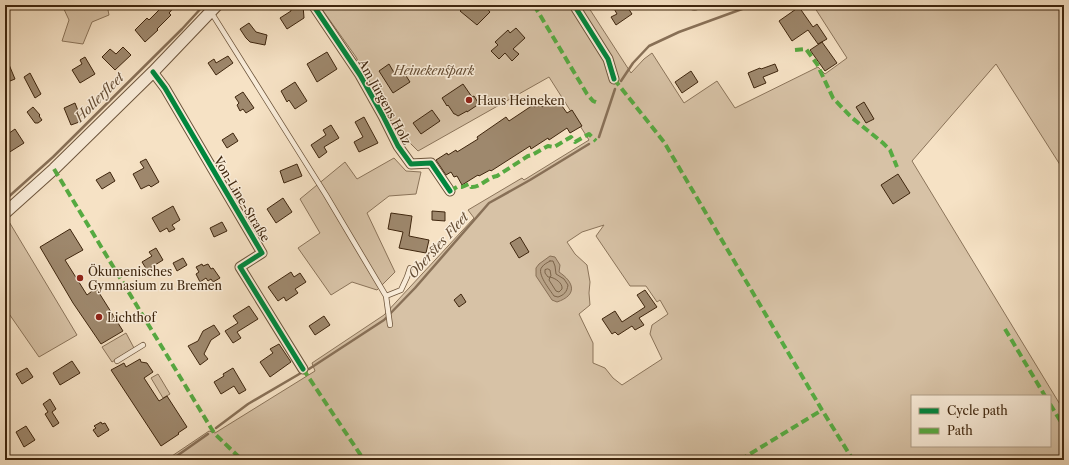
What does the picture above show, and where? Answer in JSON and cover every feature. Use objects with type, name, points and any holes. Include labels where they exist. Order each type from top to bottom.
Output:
[{"type":"street","name":"Am Jürgens Holz","points":[[314,5],[360,75],[403,154],[411,164],[431,163],[450,191]]},
{"type":"street","points":[[574,5],[608,59],[614,79]]},
{"type":"street","points":[[5,213],[54,169],[153,72],[214,8]]},
{"type":"street","name":"Von-Line-Straße","points":[[153,72],[165,88],[262,253],[240,267],[303,369]]},
{"type":"lane","points":[[214,8],[386,296],[390,325]]},
{"type":"lane","points":[[386,296],[401,290],[410,268]]},
{"type":"lane","points":[[117,361],[143,345]]},
{"type":"green space","points":[[62,5],[107,5],[109,15],[92,22],[83,44],[62,41],[69,20]]},
{"type":"green space","name":"Heinekenspark","points":[[319,5],[587,5],[631,73],[652,53],[684,103],[717,81],[735,108],[818,67],[825,74],[847,58],[813,5],[1064,5],[1064,171],[996,64],[912,161],[1064,411],[1064,460],[166,460],[209,431],[215,433],[315,371],[312,363],[384,315],[474,218],[468,210],[522,178],[524,180],[589,140],[549,77],[418,151],[395,128],[374,93],[356,57]],"holes":[[[604,225],[596,236],[630,286],[646,286],[657,302],[660,300],[668,314],[652,325],[650,334],[662,359],[622,385],[613,378],[605,368],[593,363],[593,343],[579,314],[590,305],[590,282],[587,265],[575,254],[567,242],[582,232]]]},
{"type":"green space","points":[[394,158],[406,171],[421,172],[416,194],[389,196],[367,213],[395,272],[377,290],[352,282],[331,295],[298,248],[320,233],[300,199],[345,162],[357,179]]},
{"type":"green space","points":[[8,220],[77,335],[39,357],[5,308],[5,223]]},
{"type":"green space","points":[[126,333],[134,348],[112,362],[102,347]]},
{"type":"green space","points":[[158,374],[170,394],[163,398],[151,378]]},
{"type":"water","points":[[550,256],[555,257],[560,265],[559,272],[568,280],[572,288],[568,296],[557,302],[552,300],[536,276],[536,268]]},
{"type":"building","points":[[155,5],[176,5],[169,13],[171,15],[145,42],[135,30],[147,18],[149,20],[159,10]]},
{"type":"building","points":[[290,5],[303,5],[304,18],[287,29],[280,18],[291,11]]},
{"type":"building","points":[[466,5],[469,7],[472,5],[484,5],[490,12],[477,25],[460,11]]},
{"type":"building","points":[[612,5],[626,5],[632,14],[616,25],[611,17],[617,14]]},
{"type":"building","points":[[799,7],[813,27],[817,24],[827,39],[818,44],[808,30],[792,41],[779,21]]},
{"type":"building","points":[[249,23],[256,32],[267,35],[265,45],[250,42],[246,38],[240,29]]},
{"type":"building","points":[[516,28],[525,38],[513,49],[519,54],[512,61],[505,53],[499,59],[491,51],[498,45],[495,42],[508,30],[510,33]]},
{"type":"building","points":[[822,42],[837,63],[825,71],[810,50]]},
{"type":"building","points":[[123,47],[131,55],[115,70],[102,57],[110,49],[116,54]]},
{"type":"building","points":[[327,52],[337,69],[317,82],[307,64]]},
{"type":"building","points":[[5,55],[15,79],[5,83]]},
{"type":"building","points":[[228,56],[233,63],[216,75],[208,63],[214,59],[216,63]]},
{"type":"building","points":[[85,57],[95,74],[80,83],[72,70],[82,64],[80,60]]},
{"type":"building","points":[[389,64],[396,76],[403,71],[410,82],[393,93],[379,71]]},
{"type":"building","points":[[775,64],[778,71],[763,77],[766,83],[754,88],[748,73]]},
{"type":"building","points":[[691,71],[698,82],[682,93],[675,82]]},
{"type":"building","points":[[30,73],[41,94],[35,98],[24,77]]},
{"type":"building","points":[[295,82],[307,101],[295,109],[289,100],[287,102],[281,91]]},
{"type":"building","name":"Haus Heineken","points":[[463,84],[479,104],[458,116],[454,114],[442,98]]},
{"type":"building","points":[[243,92],[254,108],[246,113],[243,109],[240,111],[237,105],[239,103],[235,97]]},
{"type":"building","points":[[557,99],[567,113],[572,110],[582,126],[570,133],[567,128],[549,140],[548,138],[531,149],[530,146],[491,171],[490,170],[479,176],[478,175],[462,185],[457,176],[454,177],[451,172],[446,175],[436,160],[447,153],[448,155],[456,150],[457,152],[478,139],[477,137],[506,117],[509,121],[533,105],[534,107],[540,103],[542,107],[552,100]]},
{"type":"building","points":[[864,102],[874,119],[866,123],[856,107]]},
{"type":"building","points":[[75,103],[82,121],[71,125],[64,108]]},
{"type":"building","points":[[33,107],[40,115],[39,116],[42,120],[38,123],[35,123],[27,112]]},
{"type":"building","points":[[432,110],[440,121],[421,134],[413,123]]},
{"type":"building","points":[[364,117],[378,143],[359,152],[354,142],[363,137],[355,122]]},
{"type":"building","points":[[331,125],[339,138],[324,147],[327,152],[319,158],[311,145],[326,135],[323,130]]},
{"type":"building","points":[[15,129],[24,143],[5,155],[5,136]]},
{"type":"building","points":[[233,133],[238,141],[227,148],[222,140]]},
{"type":"building","points":[[146,159],[159,182],[151,187],[149,185],[141,189],[133,174],[144,168],[140,162]]},
{"type":"building","points":[[297,164],[302,176],[284,183],[280,171]]},
{"type":"building","points":[[110,172],[115,181],[102,189],[96,180]]},
{"type":"building","points":[[898,174],[910,193],[893,204],[881,185]]},
{"type":"building","points":[[283,198],[292,212],[276,223],[267,209]]},
{"type":"building","points":[[173,206],[180,220],[172,225],[175,229],[169,232],[167,228],[160,232],[152,218]]},
{"type":"building","points":[[432,211],[445,212],[445,221],[432,220]]},
{"type":"building","points":[[391,213],[412,216],[409,236],[429,240],[426,253],[399,248],[403,232],[388,229]]},
{"type":"building","points":[[222,222],[227,231],[214,237],[210,228]]},
{"type":"building","points":[[70,229],[83,250],[65,260],[87,295],[96,288],[123,331],[101,344],[73,303],[40,247]]},
{"type":"building","points":[[520,237],[529,252],[519,258],[510,243]]},
{"type":"building","points":[[156,248],[163,260],[147,270],[142,262],[152,256],[149,252]]},
{"type":"building","points":[[183,258],[187,265],[177,271],[173,263]]},
{"type":"building","points":[[202,264],[203,266],[208,264],[220,278],[213,282],[211,279],[208,281],[206,278],[200,282],[196,274],[199,272],[196,267]]},
{"type":"building","points":[[291,272],[294,277],[300,273],[306,282],[295,289],[298,293],[286,301],[284,297],[278,301],[268,287]]},
{"type":"building","points":[[645,290],[657,307],[639,318],[644,325],[635,330],[632,326],[618,335],[615,332],[612,334],[602,319],[615,311],[622,322],[645,307],[637,295]]},
{"type":"building","points":[[461,294],[466,302],[459,307],[454,300]]},
{"type":"building","points":[[249,306],[258,319],[237,332],[241,338],[233,343],[225,331],[238,323],[233,316]]},
{"type":"building","points":[[324,316],[330,325],[315,335],[309,326]]},
{"type":"building","points":[[214,325],[220,334],[211,340],[204,354],[208,359],[200,365],[188,346],[198,341],[203,331]]},
{"type":"building","points":[[279,344],[291,362],[270,377],[260,362],[273,353],[270,349]]},
{"type":"building","points":[[140,359],[141,362],[147,363],[153,372],[144,378],[159,401],[167,396],[187,427],[161,446],[111,370],[124,363],[126,367]]},
{"type":"building","points":[[72,361],[80,373],[60,385],[53,373]]},
{"type":"building","points":[[27,368],[33,377],[22,384],[16,374]]},
{"type":"building","points":[[233,368],[246,390],[239,394],[234,386],[221,394],[214,382]]},
{"type":"building","points":[[50,399],[56,409],[52,412],[59,423],[53,427],[45,414],[48,412],[43,404]]},
{"type":"building","points":[[101,422],[102,424],[105,423],[109,430],[98,437],[93,430],[96,428],[94,426]]},
{"type":"building","points":[[26,426],[35,440],[24,447],[16,432]]},
{"type":"waterway","name":"Hollerfleet","points":[[5,200],[53,157],[182,29],[204,5]]},
{"type":"waterway","name":"Oberstes Fleet","points":[[621,81],[633,63],[649,46],[679,32],[753,5]]},
{"type":"waterway","name":"Oberstes Fleet","points":[[599,137],[615,89]]},
{"type":"waterway","name":"Oberstes Fleet","points":[[309,369],[384,320],[415,288],[489,203],[589,144]]},
{"type":"waterway","name":"Oberstes Fleet","points":[[216,428],[248,404],[301,373]]},
{"type":"waterway","name":"Oberstes Fleet","points":[[171,460],[208,434]]},
{"type":"marked path","points":[[534,5],[587,94],[593,101],[598,103]]},
{"type":"marked path","points":[[795,50],[806,49],[817,64],[833,98],[851,117],[890,150],[897,167]]},
{"type":"marked path","points":[[614,79],[664,142],[853,460]]},
{"type":"marked path","points":[[450,191],[457,187],[462,187],[469,184],[471,187],[478,186],[490,178],[497,176],[528,156],[548,146],[554,147],[571,137],[575,142],[589,134],[596,141]]},
{"type":"marked path","points":[[54,169],[211,428],[215,434],[242,460]]},
{"type":"marked path","points":[[1005,329],[1044,395]]},
{"type":"marked path","points":[[303,369],[364,460]]},
{"type":"marked path","points":[[1051,406],[1064,427]]},
{"type":"marked path","points":[[740,460],[822,410]]},
{"type":"cycle path","points":[[313,5],[360,75],[398,146],[411,164],[431,163],[450,191]]},
{"type":"cycle path","points":[[574,5],[608,59],[614,79]]},
{"type":"cycle path","points":[[153,72],[165,88],[262,253],[240,267],[303,369]]},
{"type":"place","name":"Haus Heineken","points":[[469,100]]},
{"type":"place","name":"Ökumenisches Gymnasium zu Bremen","points":[[80,278]]},
{"type":"place","name":"Lichthof","points":[[99,317]]}]
